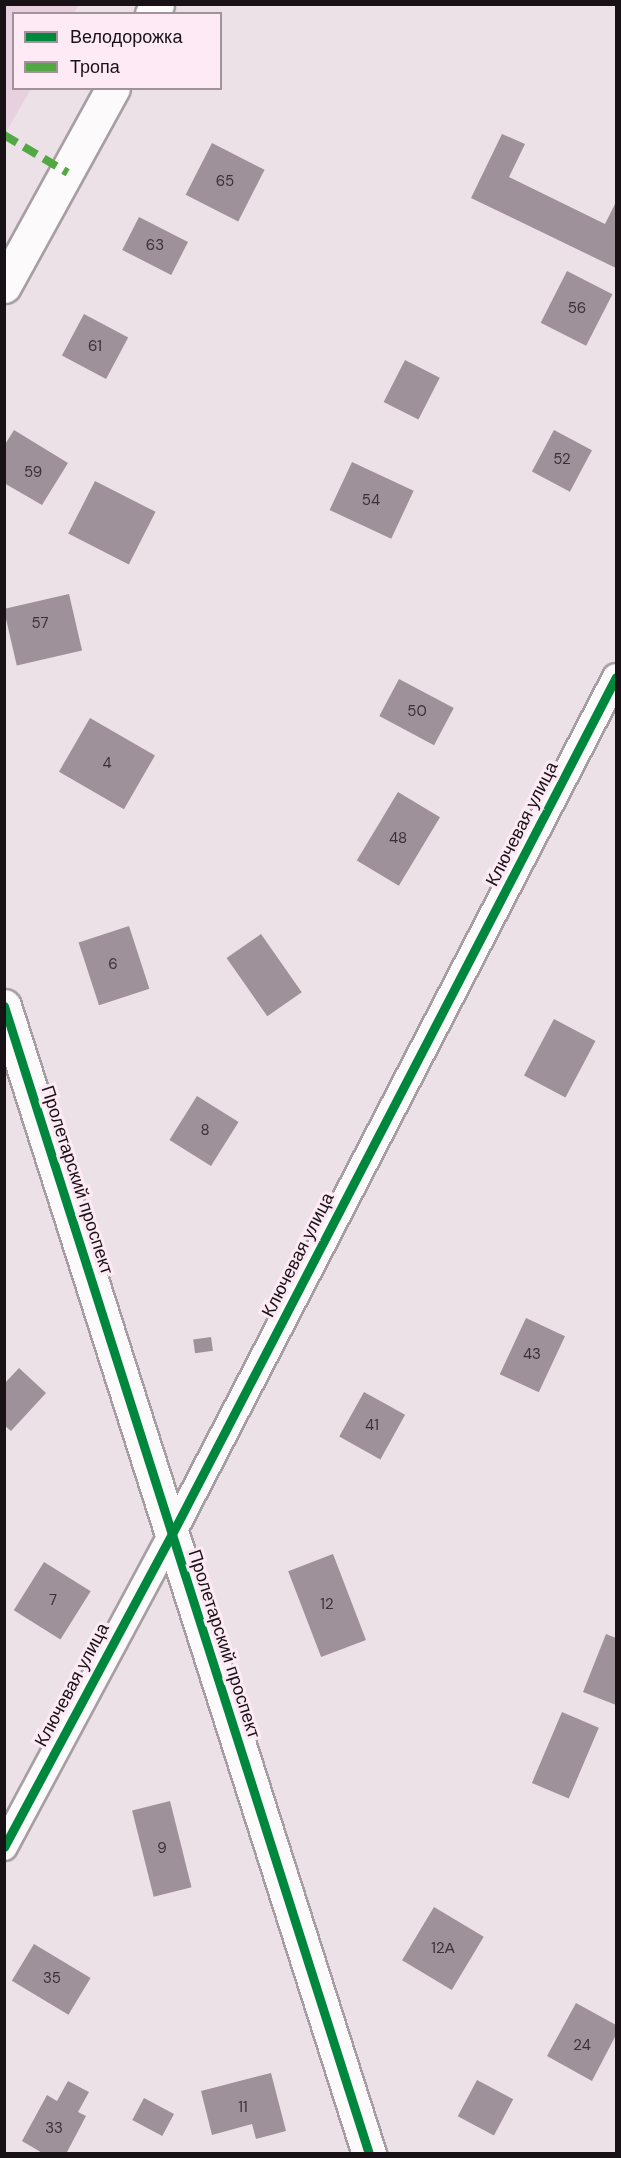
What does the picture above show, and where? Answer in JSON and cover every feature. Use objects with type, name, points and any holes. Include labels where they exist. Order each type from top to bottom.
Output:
[{"type":"street","points":[[4,286],[112,90]]},
{"type":"street","name":"Ключевая улица","points":[[4,1846],[172,1534],[616,677]]},
{"type":"street","name":"Пролетарский проспект","points":[[4,1006],[369,2154]]},
{"type":"shaded area","points":[[5,4],[79,5],[75,12],[12,12],[12,90],[30,90],[5,134]]},
{"type":"building","points":[[502,134],[525,144],[509,177],[605,224],[616,202],[616,268],[471,198]]},
{"type":"building","points":[[212,143],[265,170],[238,221],[186,195]]},
{"type":"building","points":[[139,217],[188,242],[171,275],[122,250]]},
{"type":"building","points":[[567,271],[612,294],[586,346],[541,323]]},
{"type":"building","points":[[84,314],[128,337],[106,379],[62,355]]},
{"type":"building","points":[[405,360],[440,378],[418,420],[384,402]]},
{"type":"building","points":[[14,430],[68,463],[42,505],[4,483],[4,446]]},
{"type":"building","points":[[554,430],[592,450],[570,492],[532,471]]},
{"type":"building","points":[[352,462],[414,491],[391,539],[330,510]]},
{"type":"building","points":[[95,481],[156,512],[129,564],[68,534]]},
{"type":"building","points":[[69,594],[82,651],[17,666],[4,609]]},
{"type":"building","points":[[399,679],[454,708],[434,745],[379,716]]},
{"type":"building","points":[[90,718],[155,756],[124,809],[59,772]]},
{"type":"building","points":[[398,792],[440,817],[399,886],[357,861]]},
{"type":"building","points":[[129,926],[149,989],[99,1005],[79,942]]},
{"type":"building","points":[[261,934],[302,992],[267,1016],[227,958]]},
{"type":"building","points":[[554,1019],[595,1041],[565,1098],[524,1076]]},
{"type":"building","points":[[197,1096],[239,1122],[211,1166],[169,1140]]},
{"type":"building","points":[[526,1318],[565,1336],[539,1392],[500,1374]]},
{"type":"building","points":[[211,1337],[213,1351],[195,1353],[193,1340]]},
{"type":"building","points":[[19,1368],[46,1393],[11,1431],[4,1425],[4,1384]]},
{"type":"building","points":[[364,1392],[405,1415],[380,1459],[339,1437]]},
{"type":"building","points":[[333,1554],[366,1640],[321,1657],[288,1571]]},
{"type":"building","points":[[44,1562],[91,1591],[60,1639],[14,1610]]},
{"type":"building","points":[[606,1634],[616,1638],[616,1705],[583,1692]]},
{"type":"building","points":[[562,1712],[599,1728],[569,1799],[532,1783]]},
{"type":"building","points":[[170,1801],[192,1887],[154,1897],[132,1810]]},
{"type":"building","points":[[434,1907],[484,1937],[452,1990],[402,1960]]},
{"type":"building","points":[[34,1944],[91,1978],[68,2015],[12,1981]]},
{"type":"building","points":[[576,2003],[616,2025],[616,2035],[592,2081],[547,2056]]},
{"type":"building","points":[[271,2073],[286,2131],[256,2139],[252,2124],[212,2135],[201,2091]]},
{"type":"building","points":[[477,2080],[513,2099],[494,2135],[458,2116]]},
{"type":"building","points":[[68,2081],[89,2092],[78,2112],[86,2116],[66,2154],[44,2154],[22,2141],[47,2095],[57,2101]]},
{"type":"building","points":[[144,2098],[174,2114],[162,2136],[132,2120]]},
{"type":"marked path","points":[[4,135],[68,173]]},
{"type":"cycle path","points":[[4,1847],[172,1534],[616,677]]},
{"type":"cycle path","points":[[4,1006],[369,2154]]}]
